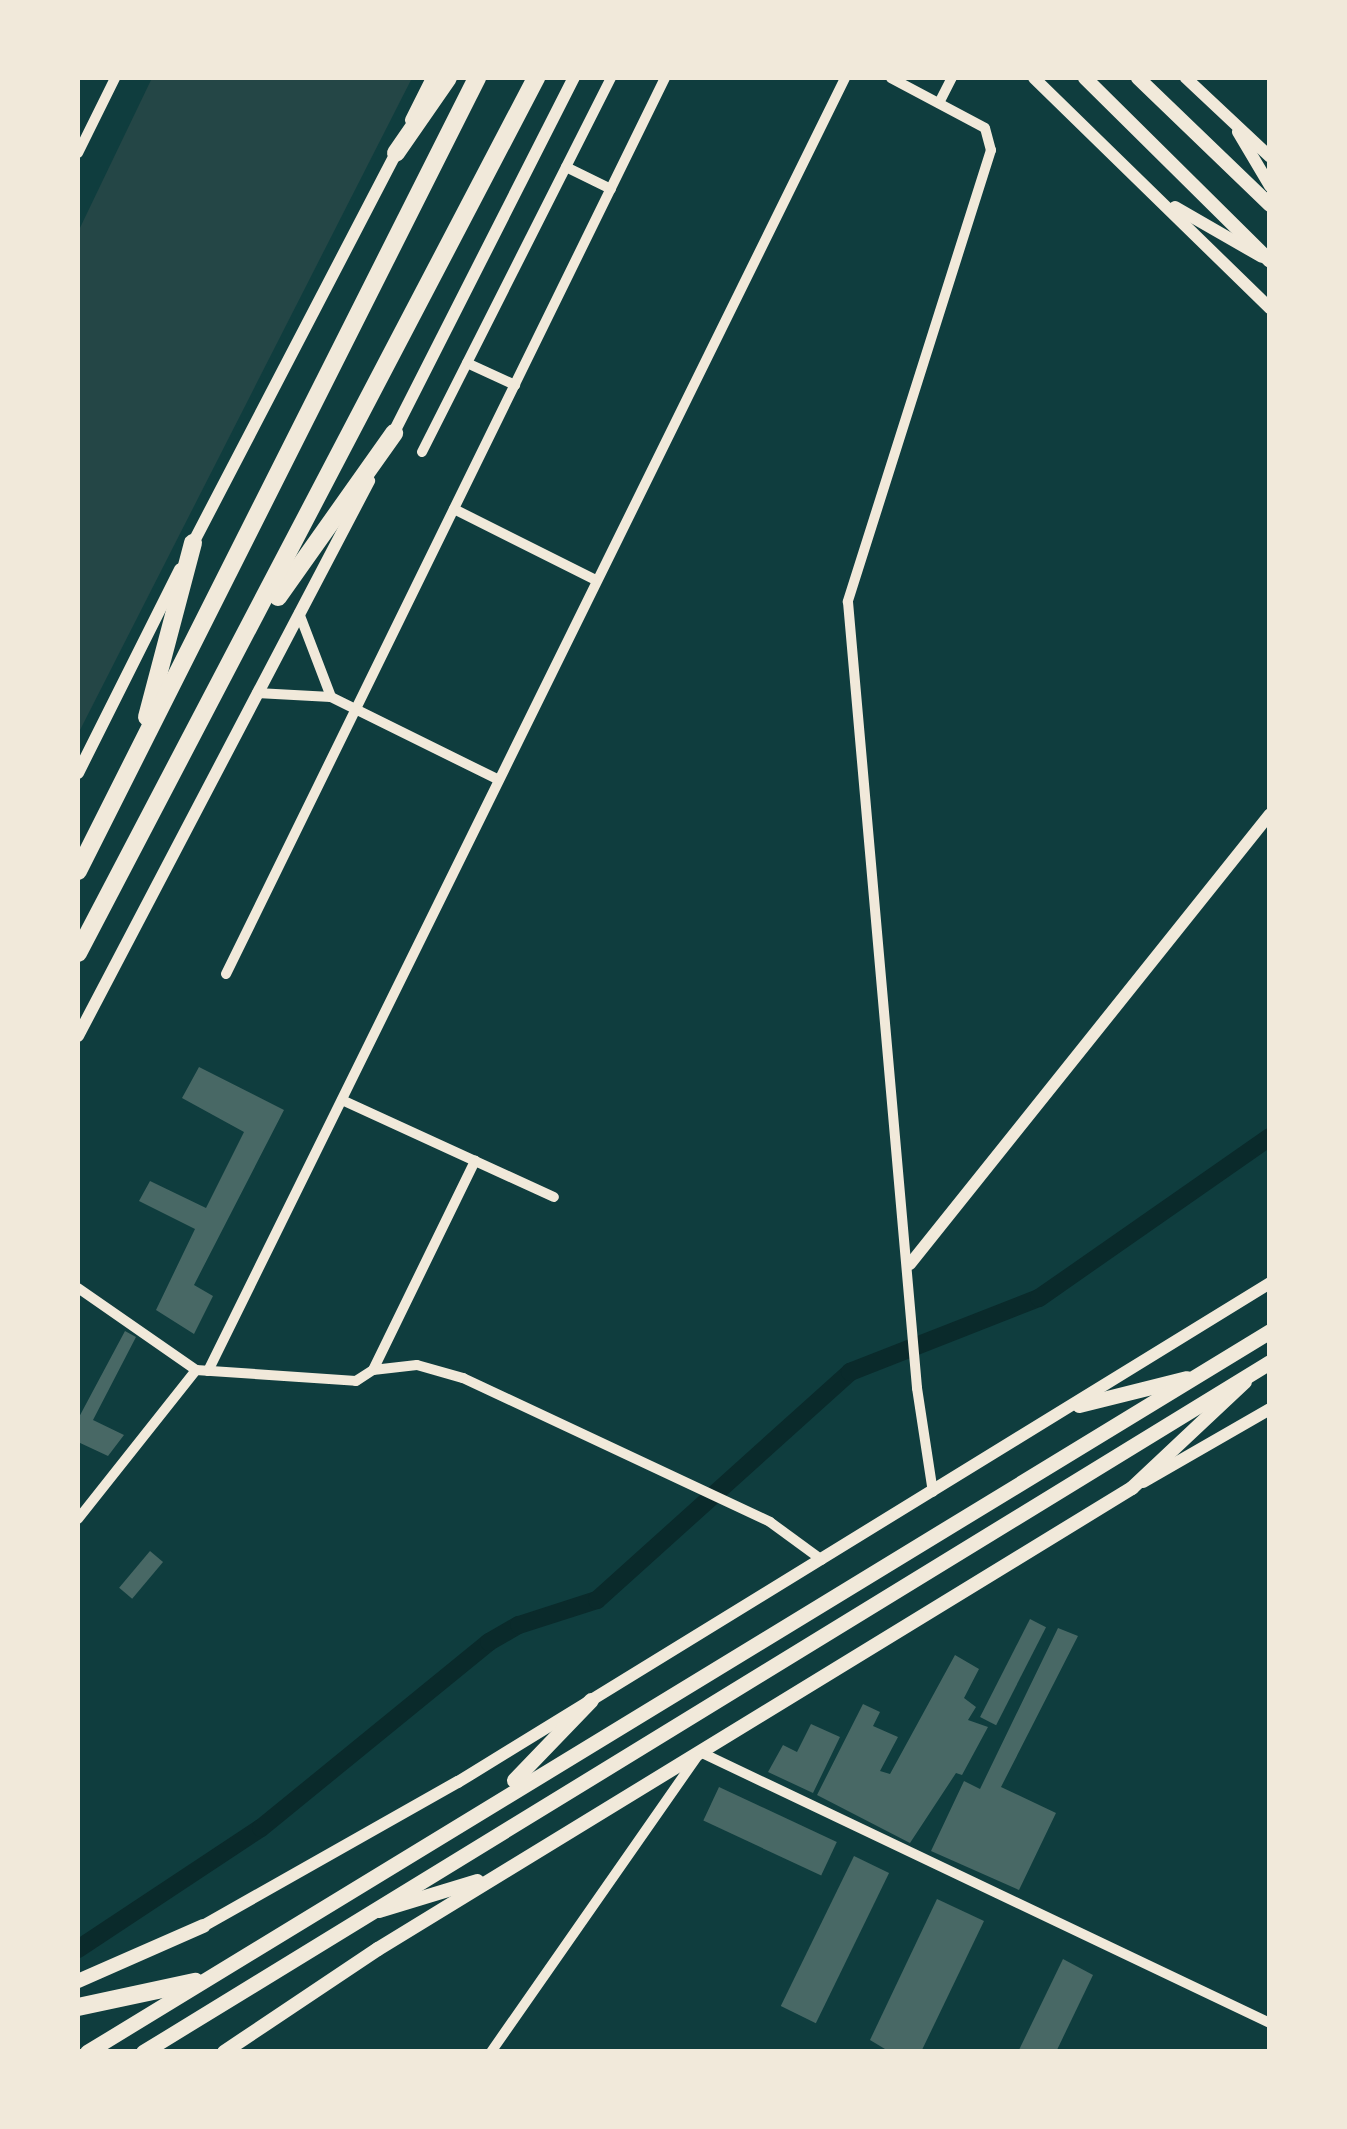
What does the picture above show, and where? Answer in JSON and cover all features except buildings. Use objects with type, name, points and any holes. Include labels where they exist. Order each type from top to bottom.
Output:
[{"type":"highway","points":[[396,153],[448,78]]},
{"type":"highway","points":[[78,871],[478,78]]},
{"type":"highway","points":[[78,953],[238,655],[536,78]]},
{"type":"highway","points":[[238,655],[394,433]]},
{"type":"highway","points":[[138,752],[193,544]]},
{"type":"highway","points":[[78,2008],[195,1982]]},
{"type":"main road","points":[[1085,78],[1270,261]]},
{"type":"main road","points":[[1138,78],[1270,205]]},
{"type":"main road","points":[[87,2052],[195,1982],[1270,1331]]},
{"type":"main road","points":[[224,2052],[500,1874],[1132,1488],[1266,1364]]},
{"type":"main road","points":[[143,2052],[1266,1364]]},
{"type":"main road","points":[[1078,1405],[1200,1374]]},
{"type":"main road","points":[[497,1798],[591,1700]]},
{"type":"main road","points":[[369,1914],[500,1874]]},
{"type":"main road","points":[[78,1981],[202,1926]]},
{"type":"street","points":[[78,153],[115,78]]},
{"type":"street","points":[[78,773],[432,78]]},
{"type":"street","points":[[78,1036],[394,433],[574,78]]},
{"type":"street","points":[[422,452],[612,78]]},
{"type":"street","points":[[226,974],[666,78]]},
{"type":"street","points":[[208,1371],[845,78]]},
{"type":"street","points":[[892,78],[985,128],[991,150],[848,602],[910,1264],[917,1388],[934,1492]]},
{"type":"street","points":[[939,103],[952,78]]},
{"type":"street","points":[[1034,78],[1270,308]]},
{"type":"street","points":[[1186,78],[1270,156]]},
{"type":"street","points":[[1231,120],[1270,186]]},
{"type":"street","points":[[566,167],[611,189]]},
{"type":"street","points":[[1160,198],[1270,261]]},
{"type":"street","points":[[467,363],[515,385]]},
{"type":"street","points":[[454,509],[596,580]]},
{"type":"street","points":[[299,613],[331,698]]},
{"type":"street","points":[[258,693],[331,698],[500,780]]},
{"type":"street","points":[[910,1264],[1270,814]]},
{"type":"street","points":[[342,1100],[554,1196]]},
{"type":"street","points":[[374,1370],[475,1160]]},
{"type":"street","points":[[202,1926],[591,1700],[1270,1284]]},
{"type":"street","points":[[78,1288],[196,1370],[356,1382],[374,1370],[417,1366],[463,1378],[750,1512],[822,1560]]},
{"type":"street","points":[[78,1519],[196,1370]]},
{"type":"street","points":[[1132,1488],[1270,1409]]},
{"type":"street","points":[[490,2052],[700,1752],[1270,2024]]},
{"type":"shaded area","points":[[152,78],[412,78],[78,734],[78,232]]},
{"type":"waterway","points":[[78,1949],[261,1828],[489,1642],[519,1625],[597,1600],[850,1372],[1039,1298],[1270,1137]]}]
